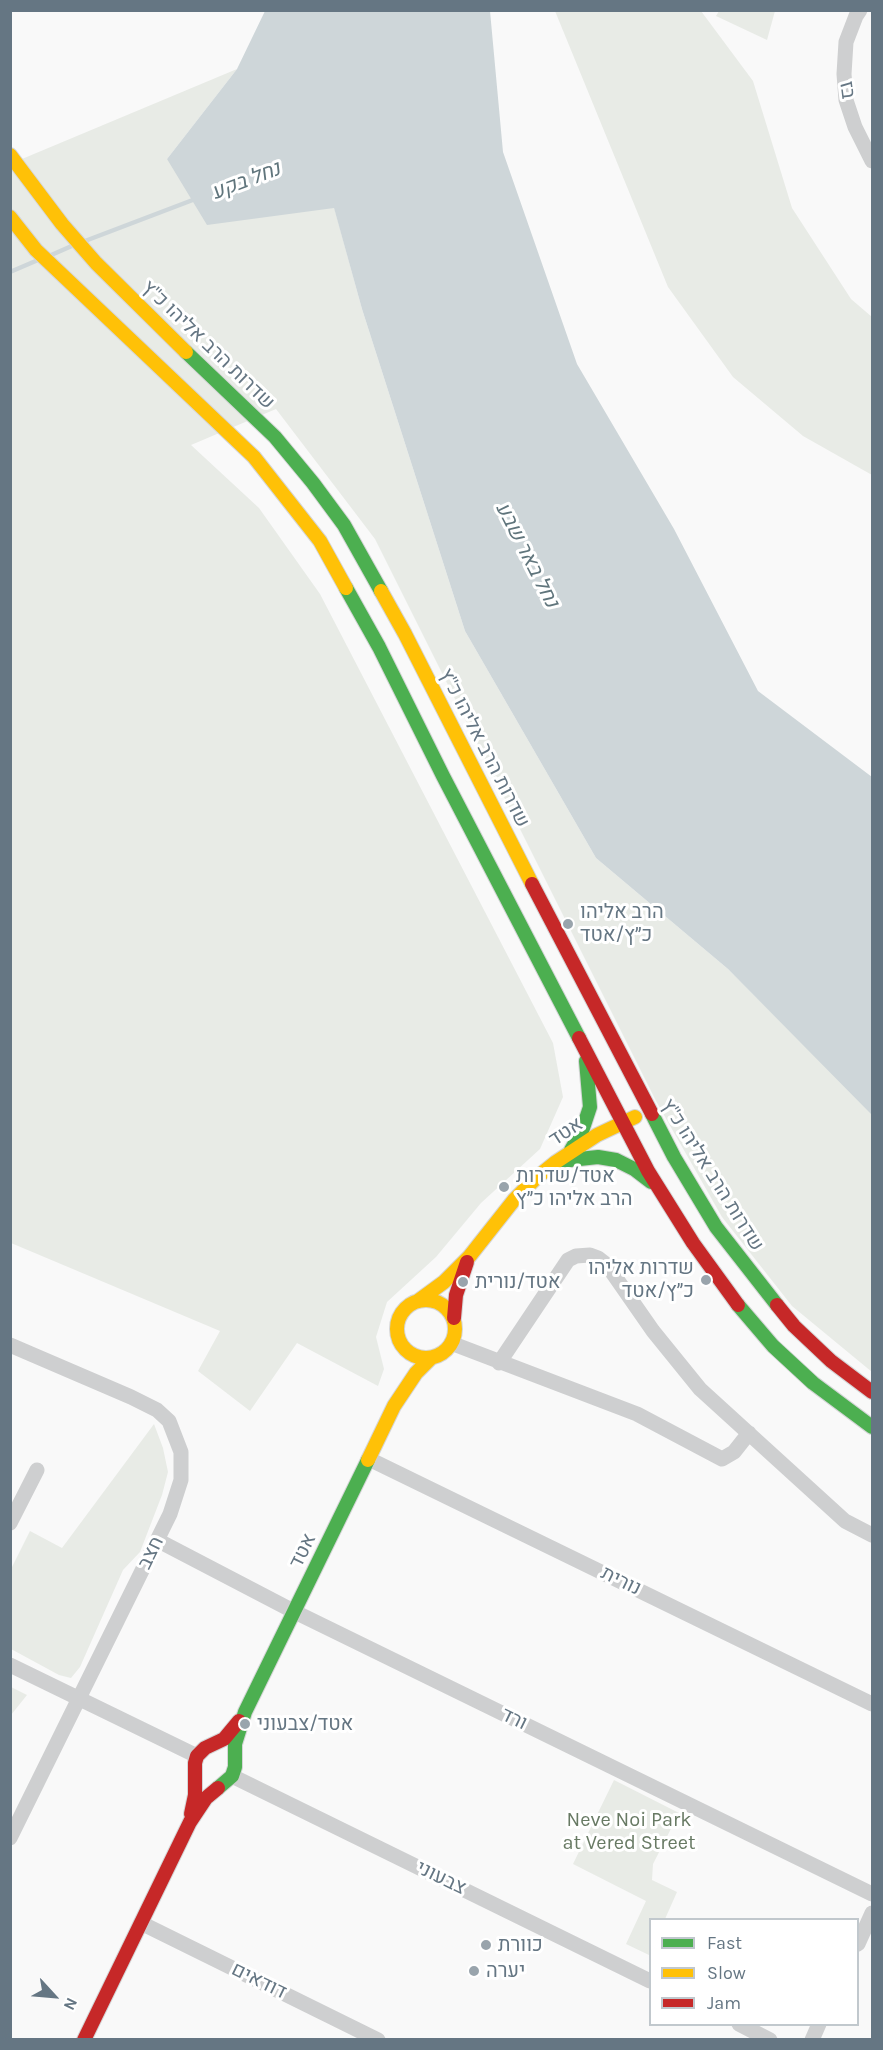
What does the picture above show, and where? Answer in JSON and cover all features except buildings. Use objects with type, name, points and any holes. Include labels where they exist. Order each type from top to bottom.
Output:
[{"type":"street","name":"בז","points":[[853,12],[846,42],[844,74],[846,100],[855,127],[873,161]]},
{"type":"street","name":"שדרות הרב אליהו כ\"ץ","points":[[10,155],[62,224],[107,273],[178,345],[275,437],[344,525],[405,634],[469,763],[674,1157],[717,1227],[794,1326],[831,1360],[873,1392]]},
{"type":"street","points":[[13,220],[36,250],[254,457],[320,541],[379,647],[443,776],[623,1123],[693,1243],[733,1298],[773,1346],[813,1383],[873,1427]]},
{"type":"street","points":[[568,1154],[582,1131],[590,1107],[584,1047]]},
{"type":"street","name":"אטד","points":[[418,1301],[444,1282],[469,1257],[514,1200],[556,1162],[597,1135],[649,1110]]},
{"type":"street","points":[[556,1162],[598,1157],[616,1160],[634,1169],[659,1188]]},
{"type":"street","points":[[499,1363],[562,1267],[576,1256],[590,1255],[608,1265],[653,1331],[700,1389],[845,1521],[873,1535]]},
{"type":"street","name":"אטד","points":[[454,1318],[456,1295],[469,1257]]},
{"type":"street","points":[[428,1300],[441,1304],[454,1318],[455,1335],[451,1343],[439,1355],[431,1358],[413,1355],[401,1342],[398,1334],[399,1320],[406,1308],[418,1301],[428,1300]]},
{"type":"street","name":"אטד","points":[[394,1406],[404,1370],[401,1342]]},
{"type":"street","points":[[451,1343],[637,1414],[722,1459],[734,1452],[749,1433]]},
{"type":"street","name":"חצב","points":[[10,1345],[131,1396],[157,1410],[169,1421],[181,1452],[180,1480],[170,1514],[10,1838]]},
{"type":"street","name":"אטד","points":[[230,1774],[235,1744],[246,1712],[394,1406],[416,1373],[431,1358]]},
{"type":"street","name":"נורית","points":[[369,1459],[873,1704]]},
{"type":"street","points":[[10,1523],[37,1470]]},
{"type":"street","name":"ורד","points":[[158,1540],[295,1611],[873,1894]]},
{"type":"street","points":[[10,1665],[79,1699],[197,1763]]},
{"type":"street","name":"אטד","points":[[211,1746],[224,1739],[246,1712]]},
{"type":"street","points":[[84,2040],[187,1828],[206,1798],[230,1774],[229,1751],[211,1746],[201,1752],[197,1763],[195,1796],[187,1828]]},
{"type":"street","points":[[197,1763],[198,1776],[208,1785],[230,1774]]},
{"type":"street","name":"צבעוני","points":[[230,1774],[649,1980]]},
{"type":"street","points":[[859,1942],[873,1913]]},
{"type":"street","name":"דודאים","points":[[141,1923],[378,2040]]},
{"type":"street","points":[[741,2026],[770,2040]]},
{"type":"street","points":[[812,2040],[819,2026]]},
{"type":"green space","points":[[719,10],[775,11],[767,40],[716,16]]},
{"type":"green space","points":[[555,11],[701,11],[753,81],[792,208],[851,299],[872,317],[872,475],[803,436],[733,377],[668,287]]},
{"type":"green space","points":[[237,69],[167,159],[334,207],[362,309],[465,631],[596,858],[728,969],[775,1016],[872,1105],[872,1372],[792,1306],[722,1217],[656,1101],[375,539],[276,409],[191,445],[259,508],[320,594],[553,1043],[563,1097],[540,1149],[481,1203],[436,1257],[387,1302],[376,1337],[384,1369],[378,1386],[297,1343],[250,1411],[198,1371],[220,1331],[11,1243],[10,164]]},
{"type":"green space","points":[[154,1424],[163,1448],[168,1472],[162,1495],[140,1552],[123,1570],[80,1667],[71,1678],[59,1675],[11,1649],[11,1569],[30,1531],[62,1548]]},
{"type":"green space","points":[[11,1687],[27,1695],[11,1715]]},
{"type":"green space","name":"Neve Noi Park at Vered Street","points":[[614,1780],[679,1813],[653,1864],[652,1880],[677,1892],[665,1918],[649,1918],[649,1955],[626,1944],[646,1901],[573,1864]]},
{"type":"water","name":"נחל באר שבע","points":[[265,11],[490,11],[503,152],[577,364],[674,529],[758,691],[872,777],[872,1115],[728,969],[596,858],[465,631],[362,309],[334,208],[207,225],[167,159],[237,69]]},
{"type":"waterway","name":"נחל בקע","points":[[85,241],[198,198]]},
{"type":"waterway","name":"נחל בקע","points":[[49,256],[74,245]]},
{"type":"waterway","name":"נחל בקע","points":[[10,272],[38,260]]},
{"type":"traffic: fast","points":[[186,352],[275,437],[313,483],[344,525],[381,591]]},
{"type":"traffic: fast","points":[[346,588],[379,647],[579,1038]]},
{"type":"traffic: fast","points":[[571,1150],[582,1131],[590,1107],[586,1061]]},
{"type":"traffic: fast","points":[[652,1114],[674,1157],[716,1227],[777,1305]]},
{"type":"traffic: fast","points":[[561,1161],[598,1157],[616,1160],[634,1169],[651,1182]]},
{"type":"traffic: fast","points":[[738,1305],[773,1346],[813,1383],[872,1427]]},
{"type":"traffic: fast","points":[[218,1788],[232,1776],[235,1767],[235,1744],[245,1712],[368,1460]]},
{"type":"traffic: slow","points":[[10,155],[62,224],[96,263],[186,352]]},
{"type":"traffic: slow","points":[[10,217],[36,250],[254,457],[320,541],[346,588]]},
{"type":"traffic: slow","points":[[381,591],[532,884]]},
{"type":"traffic: slow","points":[[418,1301],[444,1282],[469,1257],[514,1200],[535,1179],[597,1135],[635,1117]]},
{"type":"traffic: slow","points":[[426,1300],[437,1302],[450,1313],[455,1329],[453,1340],[442,1353],[426,1358],[415,1356],[402,1345],[397,1329],[399,1318],[410,1305],[426,1300]]},
{"type":"traffic: slow","points":[[368,1460],[394,1406],[416,1373],[431,1358]]},
{"type":"traffic: jam","points":[[532,884],[652,1114]]},
{"type":"traffic: jam","points":[[579,1038],[648,1171],[693,1243],[738,1305]]},
{"type":"traffic: jam","points":[[454,1318],[456,1295],[467,1262]]},
{"type":"traffic: jam","points":[[777,1305],[794,1326],[831,1361],[872,1392]]},
{"type":"traffic: jam","points":[[191,1814],[195,1795],[197,1756],[205,1748],[224,1739],[239,1721]]},
{"type":"traffic: jam","points":[[84,2040],[190,1822],[206,1798],[218,1788]]},
{"type":"place","name":"הרב אליהו כ״ץ/אטד","points":[[568,924]]},
{"type":"place","name":"אטד/שדרות הרב אליהו כ״ץ","points":[[504,1187]]},
{"type":"place","name":"שדרות אליהו כ״ץ/אטד","points":[[706,1280]]},
{"type":"place","name":"אטד/נורית","points":[[463,1282]]},
{"type":"place","name":"אטד/צבעוני","points":[[245,1724]]},
{"type":"place","name":"כוורת","points":[[486,1945]]},
{"type":"place","name":"יערה","points":[[474,1971]]}]
